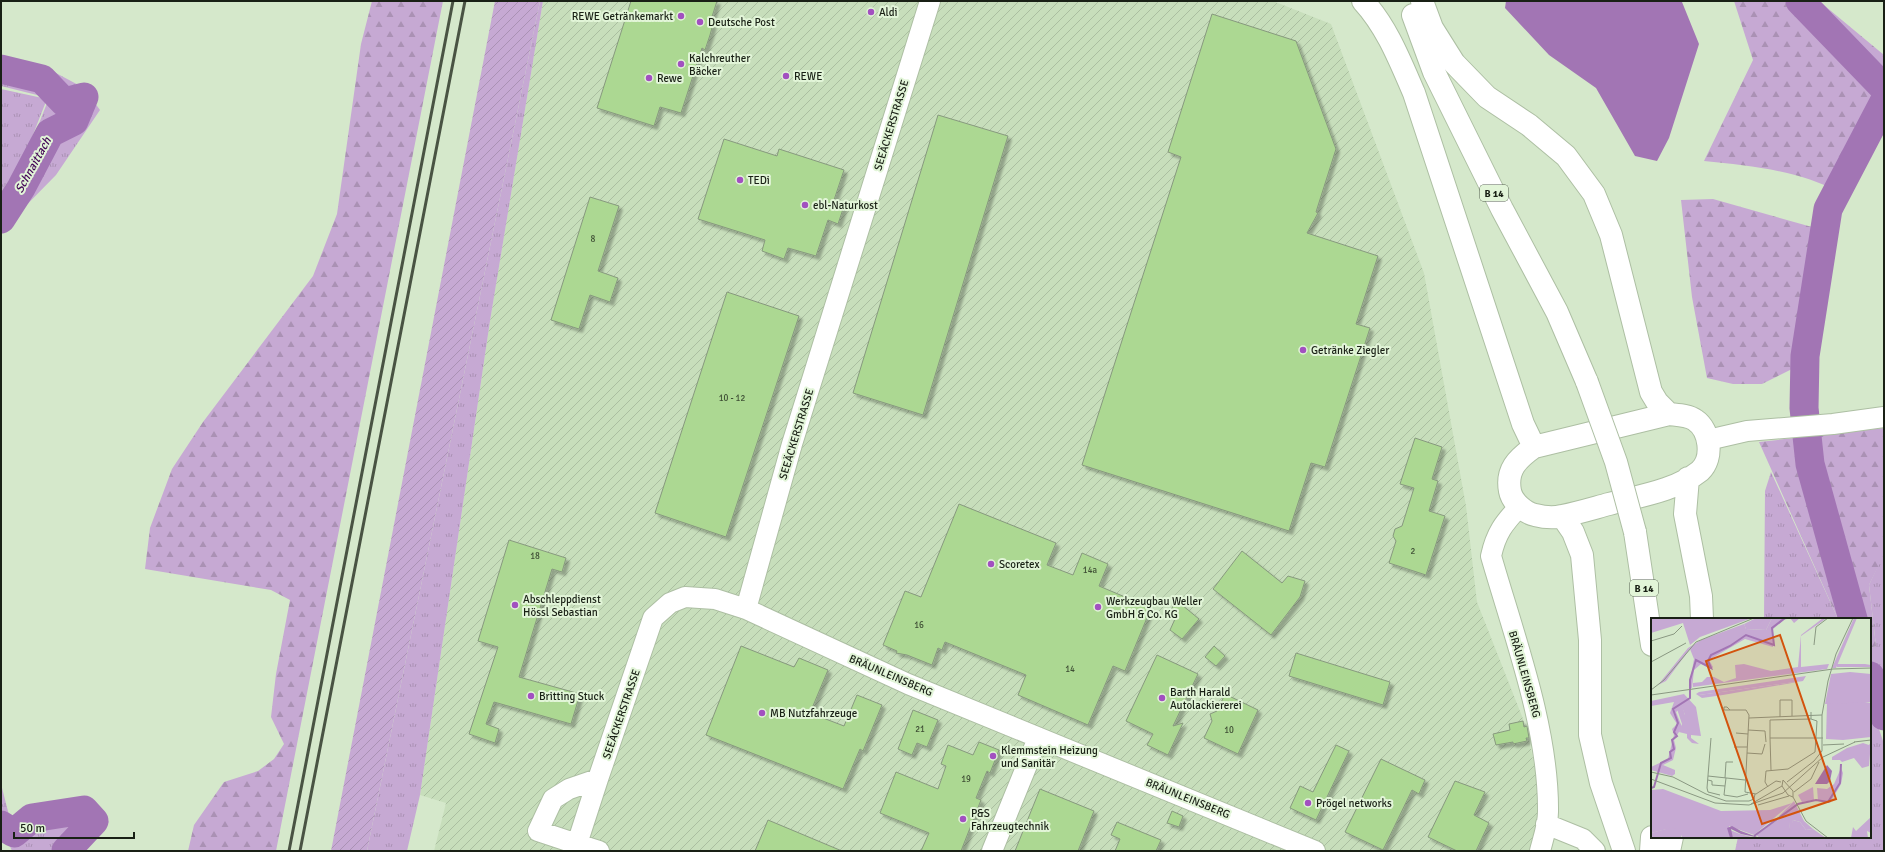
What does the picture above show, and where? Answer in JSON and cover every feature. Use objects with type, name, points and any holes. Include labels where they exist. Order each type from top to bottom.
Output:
[{"type":"main road","points":[[1363,1],[1372,11],[1395,49],[1414,93],[1523,424],[1534,447]]},
{"type":"main road","name":"B 14","points":[[1408,1],[1434,72],[1502,209],[1557,312],[1587,382],[1616,462],[1635,532],[1651,638]]},
{"type":"main road","points":[[1422,1],[1432,28],[1454,63],[1487,97],[1529,124],[1566,156],[1594,194],[1611,235],[1651,392],[1657,402],[1669,414]]},
{"type":"main road","points":[[1669,414],[1685,416],[1695,420],[1703,429],[1708,440],[1707,460],[1701,470],[1688,478],[1666,489],[1562,516],[1534,515],[1519,506],[1511,496],[1508,482],[1512,468],[1519,458],[1534,447],[1669,414]]},
{"type":"main road","points":[[1688,478],[1685,514],[1701,596],[1702,618]]},
{"type":"main road","points":[[1562,516],[1573,532],[1582,555],[1590,640],[1590,735],[1601,783],[1624,851]]},
{"type":"main road","points":[[1651,851],[1652,838]]},
{"type":"main road","points":[[1669,851],[1672,838]]},
{"type":"street","name":"SEEÄCKERSTRASSE","points":[[577,844],[653,618],[670,603],[685,597],[716,600],[746,609],[792,444],[930,1]]},
{"type":"street","points":[[1708,440],[1747,431],[1833,424],[1884,417]]},
{"type":"street","name":"BRÄUNLEINSBERG","points":[[1519,506],[1501,526],[1494,542],[1491,556],[1538,722],[1547,782],[1548,814],[1540,851]]},
{"type":"street","name":"BRÄUNLEINSBERG","points":[[746,609],[908,684],[1315,851]]},
{"type":"street","points":[[992,851],[1038,738]]},
{"type":"street","points":[[598,779],[569,789],[553,799],[538,830],[599,851]]},
{"type":"street","points":[[1546,824],[1583,839],[1595,851]]},
{"type":"shaded area","points":[[543,1],[1273,1],[1331,24],[1424,273],[1466,506],[1477,602],[1527,729],[1551,851],[434,851],[446,803],[420,795],[490,321]]},
{"type":"shaded area","points":[[1506,1],[1682,2],[1699,44],[1669,138],[1657,161],[1635,156],[1596,88],[1549,55],[1505,8]]},
{"type":"green space","points":[[372,1],[443,1],[276,851],[188,851],[194,825],[224,782],[258,771],[274,759],[284,744],[271,717],[276,674],[290,600],[271,590],[145,569],[150,528],[172,469],[203,422],[313,276],[337,214],[361,44]]},
{"type":"green space","points":[[495,1],[540,1],[367,851],[331,851]]},
{"type":"green space","points":[[540,1],[543,1],[490,321],[420,795],[407,851],[367,851]]},
{"type":"green space","points":[[1734,1],[1819,1],[1884,55],[1884,121],[1841,193],[1808,179],[1774,170],[1704,161],[1753,60]]},
{"type":"green space","points":[[1,59],[56,73],[84,88],[100,110],[56,175],[1,231],[1,197],[25,159],[49,98],[1,86]]},
{"type":"green space","points":[[1,89],[47,99],[23,160],[1,192]]},
{"type":"green space","points":[[1713,199],[1819,229],[1794,368],[1762,384],[1733,384],[1707,378],[1692,297],[1681,200]]},
{"type":"green space","points":[[1884,428],[1884,555],[1869,585],[1876,646],[1871,648],[1871,618],[1838,618],[1759,442]]},
{"type":"green space","points":[[1771,472],[1838,618],[1764,618],[1765,491]]},
{"type":"green space","points":[[1884,555],[1884,702],[1871,666],[1871,648],[1876,646],[1869,585]]},
{"type":"green space","points":[[1871,705],[1884,744],[1884,851],[1735,851],[1738,838],[1871,838]]},
{"type":"green space","points":[[1,784],[10,819],[88,798],[109,822],[82,851],[12,851],[9,844],[1,839]]},
{"type":"building","name":"Rewe","points":[[631,1],[717,1],[710,23],[713,24],[710,35],[705,50],[702,48],[681,113],[660,107],[654,126],[597,108]]},
{"type":"building","points":[[1212,14],[1296,41],[1336,149],[1316,212],[1318,213],[1307,233],[1378,256],[1356,324],[1370,328],[1325,467],[1311,463],[1289,531],[1082,465],[1181,157],[1168,152]]},
{"type":"building","points":[[938,115],[1008,136],[923,415],[853,393]]},
{"type":"building","points":[[724,139],[777,156],[779,149],[844,170],[834,200],[845,203],[838,224],[828,220],[816,256],[788,248],[784,259],[762,251],[765,240],[698,219]]},
{"type":"building","points":[[590,197],[619,206],[598,271],[618,278],[610,302],[590,295],[579,329],[551,320]]},
{"type":"building","points":[[727,292],[799,316],[726,537],[655,513]]},
{"type":"building","points":[[1415,438],[1442,447],[1432,479],[1438,481],[1429,511],[1445,516],[1426,575],[1389,563],[1396,541],[1393,536],[1395,529],[1402,526],[1414,488],[1400,484]]},
{"type":"building","points":[[959,504],[1056,543],[1047,565],[1073,575],[1082,553],[1108,564],[1099,586],[1151,608],[1125,671],[1113,666],[1088,725],[1018,695],[1026,675],[945,642],[942,650],[938,648],[932,665],[907,655],[896,653],[897,651],[883,645],[905,591],[921,597]]},
{"type":"building","points":[[509,540],[566,558],[562,572],[552,569],[519,677],[580,694],[571,724],[494,702],[486,724],[499,729],[495,743],[469,734],[498,647],[478,641]]},
{"type":"building","points":[[1242,551],[1282,583],[1288,576],[1305,581],[1300,597],[1271,635],[1213,589]]},
{"type":"building","points":[[1176,600],[1199,619],[1182,639],[1170,630],[1175,619],[1169,614]]},
{"type":"building","name":"MB Nutzfahrzeuge","points":[[741,646],[794,667],[799,658],[828,670],[810,713],[844,726],[857,695],[882,705],[863,751],[860,749],[843,789],[706,735]]},
{"type":"building","points":[[1214,646],[1225,656],[1216,666],[1205,657]]},
{"type":"building","points":[[1296,653],[1390,682],[1383,705],[1289,676]]},
{"type":"building","name":"Barth Harald Autolackiererei","points":[[1157,655],[1198,674],[1173,726],[1183,723],[1168,755],[1147,745],[1153,734],[1126,721]]},
{"type":"building","points":[[1225,694],[1258,710],[1238,754],[1204,738],[1212,721],[1210,714],[1217,711]]},
{"type":"building","points":[[913,710],[938,720],[927,747],[917,743],[912,755],[898,749]]},
{"type":"building","points":[[1523,721],[1524,727],[1527,726],[1529,738],[1526,738],[1527,741],[1496,745],[1493,734],[1510,730],[1509,724]]},
{"type":"building","points":[[979,742],[999,750],[990,773],[987,771],[976,798],[981,800],[961,851],[921,851],[929,833],[880,813],[896,772],[938,789],[946,766],[941,764],[948,745],[973,755]]},
{"type":"building","points":[[1336,745],[1349,751],[1316,820],[1290,808],[1300,786],[1313,792]]},
{"type":"building","points":[[1381,759],[1425,780],[1419,794],[1412,790],[1383,850],[1345,832]]},
{"type":"building","points":[[1455,781],[1485,792],[1474,815],[1489,823],[1476,851],[1457,851],[1428,837]]},
{"type":"building","points":[[1040,789],[1094,811],[1078,851],[1015,851]]},
{"type":"building","points":[[1172,811],[1183,816],[1179,827],[1167,823]]},
{"type":"building","points":[[768,820],[842,851],[755,851]]},
{"type":"building","points":[[1117,822],[1161,840],[1156,851],[1115,851],[1120,839],[1111,835]]},
{"type":"waterway","points":[[1800,1],[1884,88]]},
{"type":"waterway","name":"Schnaittach","points":[[1,69],[42,79],[64,102],[84,97],[74,121],[50,133],[21,188],[1,219]]},
{"type":"waterway","points":[[1853,618],[1810,464],[1804,408],[1805,356],[1828,209],[1884,102]]},
{"type":"waterway","points":[[1871,679],[1884,716]]},
{"type":"waterway","name":"Schnaittach","points":[[1,825],[14,833],[32,818],[84,810],[94,821],[66,851]]},
{"type":"railway","points":[[289,851],[453,1]]},
{"type":"railway","points":[[300,851],[465,1]]},
{"type":"place","name":"Aldi","points":[[871,12]]},
{"type":"place","name":"REWE Getränkemarkt","points":[[681,16]]},
{"type":"place","name":"Deutsche Post","points":[[700,22]]},
{"type":"place","name":"Kalchreuther Bäcker","points":[[681,64]]},
{"type":"place","name":"REWE","points":[[786,76]]},
{"type":"place","name":"Rewe","points":[[649,78]]},
{"type":"place","name":"TEDi","points":[[740,180]]},
{"type":"place","name":"ebl-Naturkost","points":[[805,205]]},
{"type":"place","name":"Getränke Ziegler","points":[[1303,350]]},
{"type":"place","name":"Scoretex","points":[[991,564]]},
{"type":"place","name":"Abschleppdienst Hössl Sebastian","points":[[515,605]]},
{"type":"place","name":"Werkzeugbau Weller GmbH & Co. KG","points":[[1098,607]]},
{"type":"place","name":"Britting Stuck","points":[[531,696]]},
{"type":"place","name":"Barth Harald Autolackiererei","points":[[1162,698]]},
{"type":"place","name":"MB Nutzfahrzeuge","points":[[762,713]]},
{"type":"place","name":"Klemmstein Heizung und Sanitär","points":[[993,756]]},
{"type":"place","name":"Prögel networks","points":[[1308,803]]},
{"type":"place","name":"P&S Fahrzeugtechnik","points":[[963,819]]}]
